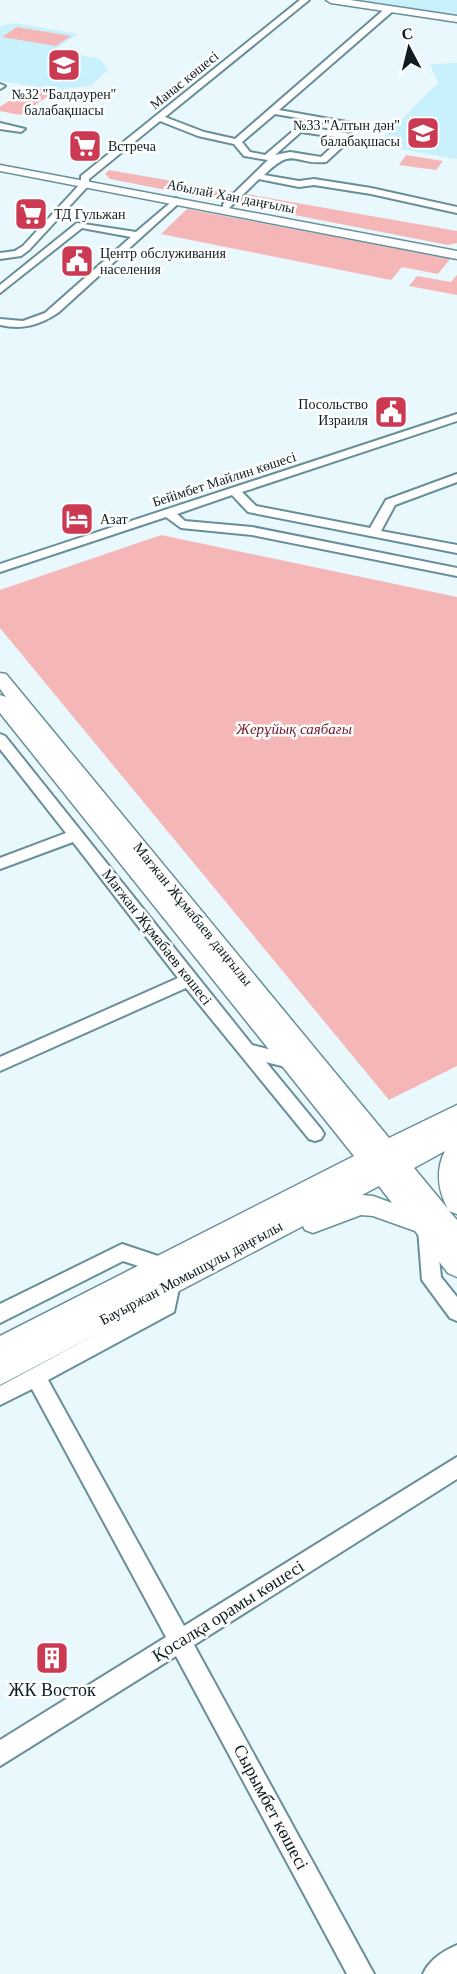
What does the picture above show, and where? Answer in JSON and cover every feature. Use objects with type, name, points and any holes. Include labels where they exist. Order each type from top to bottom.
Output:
[{"type":"main road","points":[[331,0],[457,19]]},
{"type":"main road","name":"Абылай Хан даңғылы","points":[[0,163],[176,201],[456,253]]},
{"type":"main road","name":"Абылай Хан даңғылы","points":[[0,168],[226,206],[456,253]]},
{"type":"main road","name":"Мағжан Жұмабаев даңғылы","points":[[0,678],[385,1162],[425,1226],[457,1266]]},
{"type":"main road","name":"Мағжан Жұмабаев даңғылы","points":[[0,701],[294,1062],[457,1238]]},
{"type":"main road","name":"Бауыржан Момышұлы даңғылы","points":[[0,1373],[165,1274],[266,1234],[385,1162],[457,1114]]},
{"type":"main road","name":"Бауыржан Момышұлы даңғылы","points":[[0,1349],[165,1274],[385,1162],[457,1134]]},
{"type":"main road","points":[[457,1151],[451,1161],[450,1171],[457,1204]]},
{"type":"main road","points":[[266,1234],[299,1227],[361,1205],[373,1206],[425,1226]]},
{"type":"street","name":"Манас көшесі","points":[[18,254],[26,248],[85,181],[305,0]]},
{"type":"street","points":[[237,142],[390,9]]},
{"type":"street","points":[[268,158],[290,155],[323,160],[354,129],[353,126],[274,111]]},
{"type":"street","points":[[159,118],[194,131],[237,142],[247,154],[275,159],[226,206]]},
{"type":"street","points":[[0,126],[21,129]]},
{"type":"street","points":[[268,158],[299,129],[349,136]]},
{"type":"street","points":[[257,176],[299,184],[314,182],[371,190],[457,210]]},
{"type":"street","points":[[0,322],[21,326],[38,322],[176,201]]},
{"type":"street","points":[[0,290],[80,225],[138,235]]},
{"type":"street","points":[[0,250],[18,254],[33,265]]},
{"type":"street","points":[[0,256],[18,254]]},
{"type":"street","name":"Бейімбет Майлин көшесі","points":[[0,568],[457,417]]},
{"type":"street","points":[[374,533],[390,503],[457,478]]},
{"type":"street","points":[[234,492],[252,509],[457,549]]},
{"type":"street","points":[[252,509],[249,519],[252,531]]},
{"type":"street","points":[[169,513],[181,524],[252,531],[457,572]]},
{"type":"street","name":"Мағжан Жұмабаев көшесі","points":[[0,739],[189,980],[315,1134]]},
{"type":"street","points":[[0,864],[77,835]]},
{"type":"street","points":[[0,1064],[189,980]]},
{"type":"street","points":[[246,1050],[294,1062]]},
{"type":"street","points":[[425,1226],[432,1280],[457,1312]]},
{"type":"street","points":[[0,1314],[122,1252],[165,1274],[167,1306],[0,1396]]},
{"type":"street","name":"Сырымбет көшесі","points":[[36,1377],[361,1974]]},
{"type":"street","name":"Қосалқа орамы көшесі","points":[[0,1754],[457,1467]]},
{"type":"street","points":[[436,1974],[457,1958]]},
{"type":"shaded area","points":[[349,0],[457,0],[457,16]]},
{"type":"shaded area","points":[[15,23],[78,34],[54,50],[100,59],[108,70],[90,86],[55,90],[0,81],[0,26]]},
{"type":"shaded area","points":[[457,63],[457,159],[376,145],[438,83],[430,64]]},
{"type":"green space","points":[[17,27],[71,36],[56,46],[2,37]]},
{"type":"green space","points":[[30,87],[56,91],[20,115],[0,111],[0,107]]},
{"type":"green space","points":[[406,155],[443,161],[436,170],[399,165]]},
{"type":"green space","points":[[109,170],[457,231],[457,243],[448,245],[110,179],[105,174]]},
{"type":"green space","points":[[187,209],[450,259],[438,274],[402,267],[391,280],[161,234]]},
{"type":"green space","points":[[457,275],[457,295],[409,286],[417,276],[451,282]]},
{"type":"green space","name":"Жерұйық саябағы","points":[[161,535],[457,597],[457,1066],[389,1100],[0,628],[0,590]]},
{"type":"place","name":"№32 \"Балдәурен\" балабақшасы","points":[[64,65]]},
{"type":"place","name":"№33 \"Алтын дән\" балабақшасы","points":[[423,133]]},
{"type":"place","name":"Встреча","points":[[85,146]]},
{"type":"place","name":"ТД Гульжан","points":[[31,214]]},
{"type":"place","name":"Центр обслуживания населения","points":[[77,261]]},
{"type":"place","name":"Посольство Израиля","points":[[391,412]]},
{"type":"place","name":"Азат","points":[[77,519]]},
{"type":"place","name":"ЖК Восток","points":[[52,1658]]}]
